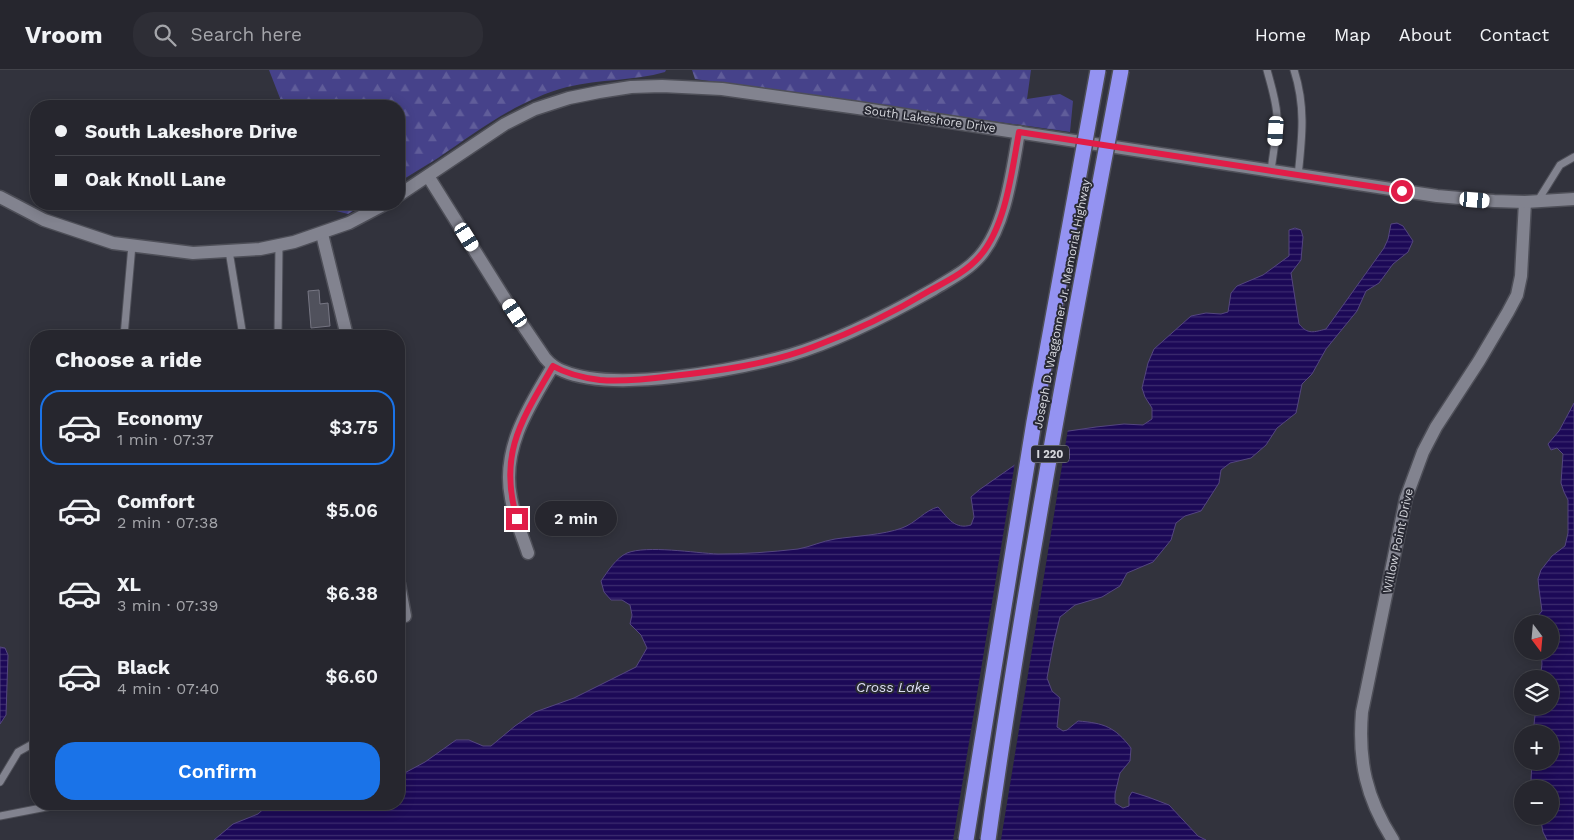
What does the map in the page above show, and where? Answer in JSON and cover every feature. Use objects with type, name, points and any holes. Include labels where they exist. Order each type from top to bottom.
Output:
[{"type":"highway","name":"Joseph D. Waggonner Jr. Memorial Highway","points":[[966,840],[1034,422],[1098,70]]},
{"type":"highway","name":"Joseph D. Waggonner Jr. Memorial Highway","points":[[988,840],[1026,591],[1056,417],[1121,70]]},
{"type":"street","name":"South Lakeshore Drive","points":[[405,191],[505,124],[535,109],[599,92],[631,87],[662,86],[722,89],[1437,196],[1531,202],[1574,199]]},
{"type":"street","points":[[428,176],[505,299],[545,358],[553,366],[564,372],[600,380],[647,379],[753,364],[808,349],[894,311],[965,270],[979,258],[995,233],[1001,216],[1019,132]]},
{"type":"street","points":[[0,197],[44,220],[113,243],[193,253],[280,246],[322,234],[374,210]]},
{"type":"street","name":"Willow Point Drive","points":[[1393,840],[1370,796],[1362,762],[1360,736],[1362,712],[1406,498],[1423,452],[1436,426],[1479,361],[1516,295],[1521,276],[1531,202]]},
{"type":"street","points":[[322,234],[346,330]]},
{"type":"street","points":[[528,553],[511,498],[510,463],[519,427],[553,366]]},
{"type":"lane","points":[[1267,70],[1277,117],[1271,171]]},
{"type":"lane","points":[[1294,70],[1303,113],[1298,176]]},
{"type":"lane","points":[[1531,202],[1560,165],[1574,157]]},
{"type":"lane","points":[[125,330],[132,245]]},
{"type":"lane","points":[[278,330],[280,246]]},
{"type":"lane","points":[[229,251],[242,330]]},
{"type":"lane","points":[[0,782],[18,752],[30,745]]},
{"type":"lane","points":[[0,816],[31,810]]},
{"type":"green space","points":[[269,70],[666,70],[665,72],[653,75],[567,87],[532,100],[499,117],[405,178],[405,100],[281,100]]},
{"type":"green space","points":[[692,70],[1031,70],[1027,99],[1060,94],[1073,101],[1070,132],[695,79]]},
{"type":"green space","points":[[332,210],[354,210],[348,214]]},
{"type":"water","name":"Cross Lake","points":[[1397,223],[1403,226],[1413,241],[1408,252],[1393,264],[1379,283],[1366,291],[1357,311],[1326,349],[1312,374],[1302,384],[1296,413],[1277,428],[1266,445],[1251,458],[1230,463],[1221,470],[1219,483],[1201,511],[1185,516],[1176,523],[1171,540],[1153,562],[1127,573],[1120,586],[1102,597],[1075,605],[1060,617],[1047,678],[1052,691],[1060,698],[1057,727],[1063,731],[1078,721],[1095,723],[1108,727],[1120,735],[1131,748],[1130,761],[1120,773],[1115,803],[1123,808],[1129,806],[1129,797],[1132,792],[1169,805],[1198,836],[1206,840],[214,840],[233,824],[258,814],[262,810],[405,810],[405,773],[425,762],[456,740],[469,740],[483,746],[491,746],[535,712],[574,698],[636,667],[647,648],[641,635],[630,624],[632,615],[630,605],[622,600],[611,600],[604,592],[601,581],[616,561],[627,553],[646,550],[671,550],[728,554],[798,549],[830,540],[894,530],[907,526],[938,507],[952,522],[960,526],[971,525],[974,517],[971,497],[1062,432],[1124,424],[1143,425],[1152,419],[1152,408],[1142,388],[1148,363],[1154,349],[1191,316],[1228,312],[1231,293],[1237,286],[1263,275],[1289,256],[1289,230],[1295,228],[1301,230],[1303,237],[1301,260],[1291,273],[1299,324],[1305,330],[1315,332],[1326,329],[1384,248],[1391,224]]},
{"type":"water","points":[[1574,403],[1574,840],[1547,840],[1543,832],[1542,825],[1559,825],[1559,780],[1531,780],[1532,770],[1559,770],[1559,725],[1534,725],[1535,715],[1559,715],[1559,670],[1541,670],[1542,660],[1559,660],[1559,615],[1539,615],[1542,611],[1538,579],[1541,570],[1552,556],[1565,546],[1568,533],[1568,500],[1561,483],[1563,454],[1557,448],[1551,450],[1548,444],[1559,431]]},
{"type":"water","points":[[0,647],[5,648],[8,655],[6,715],[0,724]]},
{"type":"pier","points":[[1068,429],[1001,840],[953,840],[1015,462],[1061,430]]},
{"type":"building","points":[[319,290],[320,304],[328,303],[330,326],[311,328],[308,291]]},
{"type":"route","points":[[517,519],[511,498],[509,476],[512,450],[519,427],[553,366],[564,372],[600,380],[647,379],[705,372],[753,364],[803,351],[894,311],[965,270],[979,258],[995,233],[1001,216],[1019,132],[1402,191]]}]
